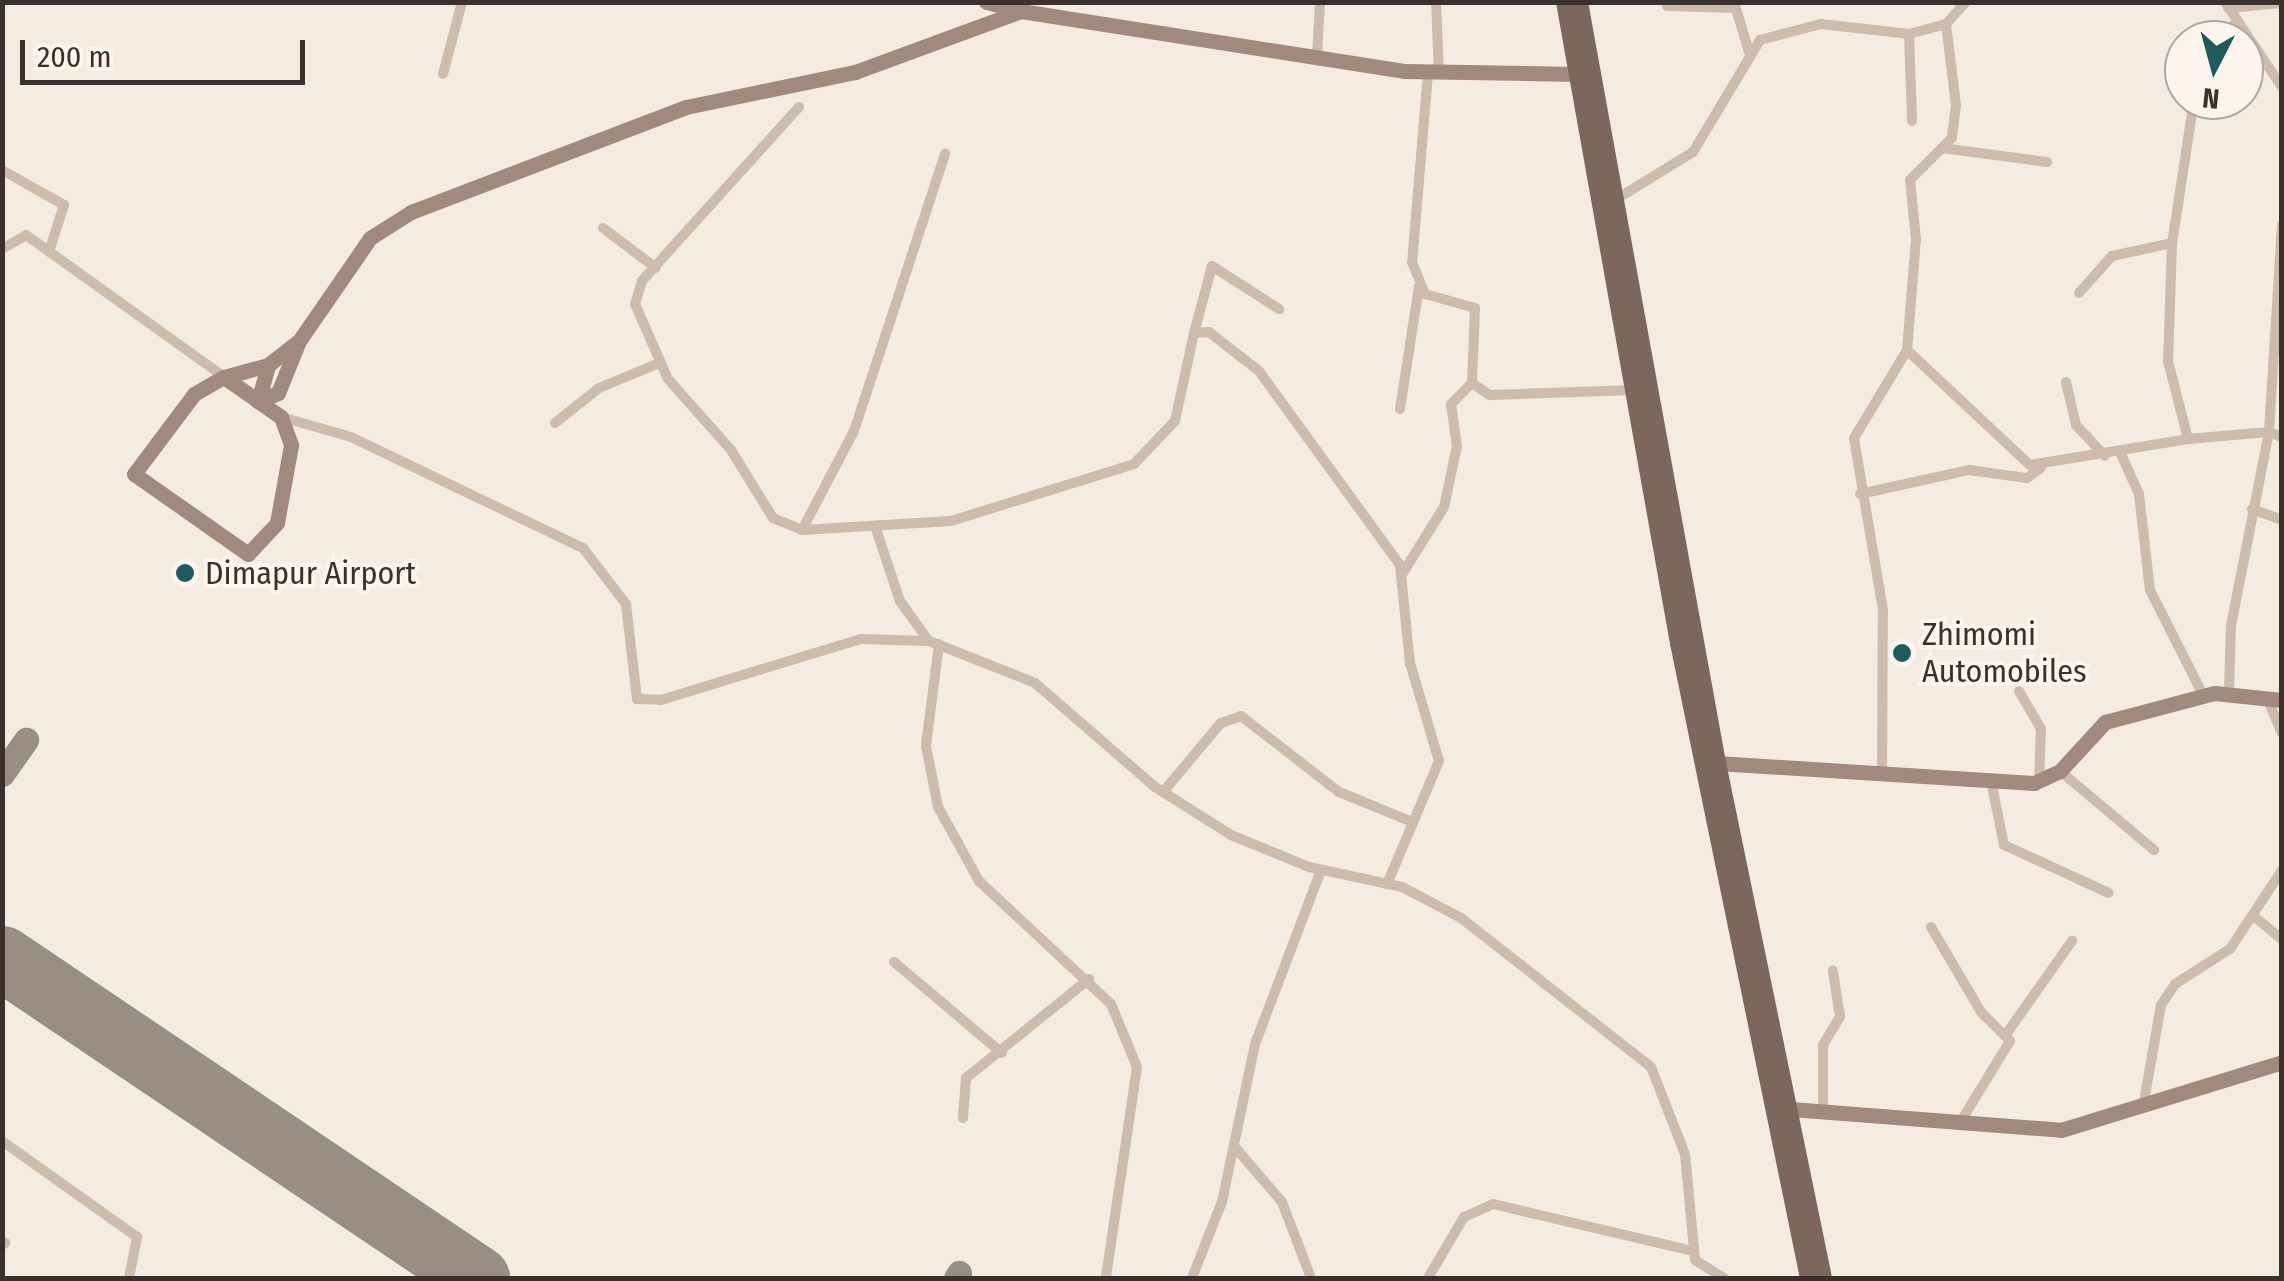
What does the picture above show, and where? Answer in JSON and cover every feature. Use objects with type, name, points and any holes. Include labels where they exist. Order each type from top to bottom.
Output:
[{"type":"main road","points":[[1565,2],[1635,390],[1780,1108],[1823,1278]]},
{"type":"main road","points":[[1580,2],[1809,1278]]},
{"type":"street","points":[[443,74],[462,2]]},
{"type":"street","points":[[986,2],[1020,10]]},
{"type":"street","points":[[1317,56],[1320,2]]},
{"type":"street","points":[[1400,409],[1419,286],[1411,232],[1434,74],[1436,2]]},
{"type":"street","points":[[1614,200],[1693,152],[1750,52],[1806,24],[1909,34],[1946,24],[1966,2]]},
{"type":"street","points":[[2227,5],[2282,3]]},
{"type":"street","points":[[1667,6],[1735,5],[1750,52]]},
{"type":"street","points":[[299,341],[282,417],[291,445],[281,510],[248,554],[239,552],[134,474],[170,418],[224,377],[268,365],[299,341],[370,238],[411,212],[686,108],[855,72],[1020,10],[1047,7],[1434,74],[1577,74]]},
{"type":"street","points":[[1882,776],[1882,610],[1860,494],[1856,428],[1906,350],[1916,239],[1910,180],[1942,148],[1956,105],[1946,24]]},
{"type":"street","points":[[1909,34],[1912,120]]},
{"type":"street","points":[[2264,62],[2282,88]]},
{"type":"street","points":[[799,107],[656,268],[635,304],[659,363],[773,518],[802,530],[969,517],[1149,455],[1175,422],[1212,266],[1279,309]]},
{"type":"street","points":[[2188,439],[2168,361],[2172,243],[2191,120]]},
{"type":"street","points":[[1942,148],[2047,162]]},
{"type":"street","points":[[802,530],[850,444],[945,154]]},
{"type":"street","points":[[2,170],[64,205],[49,252]]},
{"type":"street","points":[[2229,692],[2252,509],[2269,432],[2282,225]]},
{"type":"street","points":[[603,228],[656,268]]},
{"type":"street","points":[[2,249],[18,234],[49,252],[282,417],[351,437],[584,548],[626,604],[634,690],[646,702],[860,639],[934,642],[1034,683],[1163,792],[1231,835],[1320,870],[1387,884],[1462,918],[1651,1067],[1685,1154],[1694,1251]]},
{"type":"street","points":[[2079,293],[2112,256],[2172,243]]},
{"type":"street","points":[[1401,576],[1444,507],[1457,446],[1452,404],[1472,383],[1473,305],[1434,300],[1419,286]]},
{"type":"street","points":[[1194,333],[1210,332],[1258,371],[1384,533],[1401,576],[1410,662],[1439,761],[1387,884]]},
{"type":"street","points":[[1906,350],[2041,468]]},
{"type":"street","points":[[555,424],[599,388],[659,363]]},
{"type":"street","points":[[258,401],[268,365]]},
{"type":"street","points":[[258,401],[288,378]]},
{"type":"street","points":[[2066,382],[2076,425],[2105,456]]},
{"type":"street","points":[[1472,383],[1490,395],[1635,390]]},
{"type":"street","points":[[1860,494],[1969,470],[2027,478],[2041,468],[2188,439],[2269,432],[2282,437]]},
{"type":"street","points":[[2120,452],[2138,494],[2150,590],[2204,697]]},
{"type":"street","points":[[2252,509],[2282,520]]},
{"type":"street","points":[[875,526],[900,600],[934,642],[926,746],[938,806],[979,881],[1112,1004],[1137,1066],[1106,1278]]},
{"type":"street","points":[[2019,691],[2041,729],[2039,781]]},
{"type":"street","points":[[1717,763],[1992,786],[2039,781],[2060,772],[2105,722],[2229,692],[2274,699],[2282,733]]},
{"type":"street","points":[[1163,792],[1221,722],[1241,716],[1360,805],[1412,822]]},
{"type":"street","points":[[2060,772],[2154,850]]},
{"type":"street","points":[[1992,786],[2004,845],[2110,893]]},
{"type":"street","points":[[1192,1278],[1234,1146],[1255,1044],[1320,870]]},
{"type":"street","points":[[2142,1108],[2161,1005],[2255,918],[2282,870]]},
{"type":"street","points":[[2255,918],[2282,940]]},
{"type":"street","points":[[1932,928],[1982,1012],[2007,1033]]},
{"type":"street","points":[[1961,1121],[1999,1072],[2007,1033],[2072,941]]},
{"type":"street","points":[[894,962],[1002,1053]]},
{"type":"street","points":[[1823,1108],[1823,1044],[1840,1017],[1834,971]]},
{"type":"street","points":[[963,1118],[966,1078],[1002,1053],[1089,979]]},
{"type":"street","points":[[1780,1108],[1823,1108],[2046,1131],[2142,1108],[2282,1062]]},
{"type":"street","points":[[2,1141],[137,1237],[129,1278]]},
{"type":"street","points":[[1234,1146],[1282,1202],[1311,1278]]},
{"type":"street","points":[[1428,1278],[1464,1216],[1494,1204],[1694,1251],[1724,1278]]},
{"type":"taxiway","points":[[2,774],[26,740]]},
{"type":"taxiway","points":[[956,1278],[959,1273]]},
{"type":"runway","points":[[2,958],[477,1278]]},
{"type":"place","name":"Dimapur Airport","points":[[185,573]]},
{"type":"place","name":"Zhimomi Automobiles","points":[[1902,653]]}]
